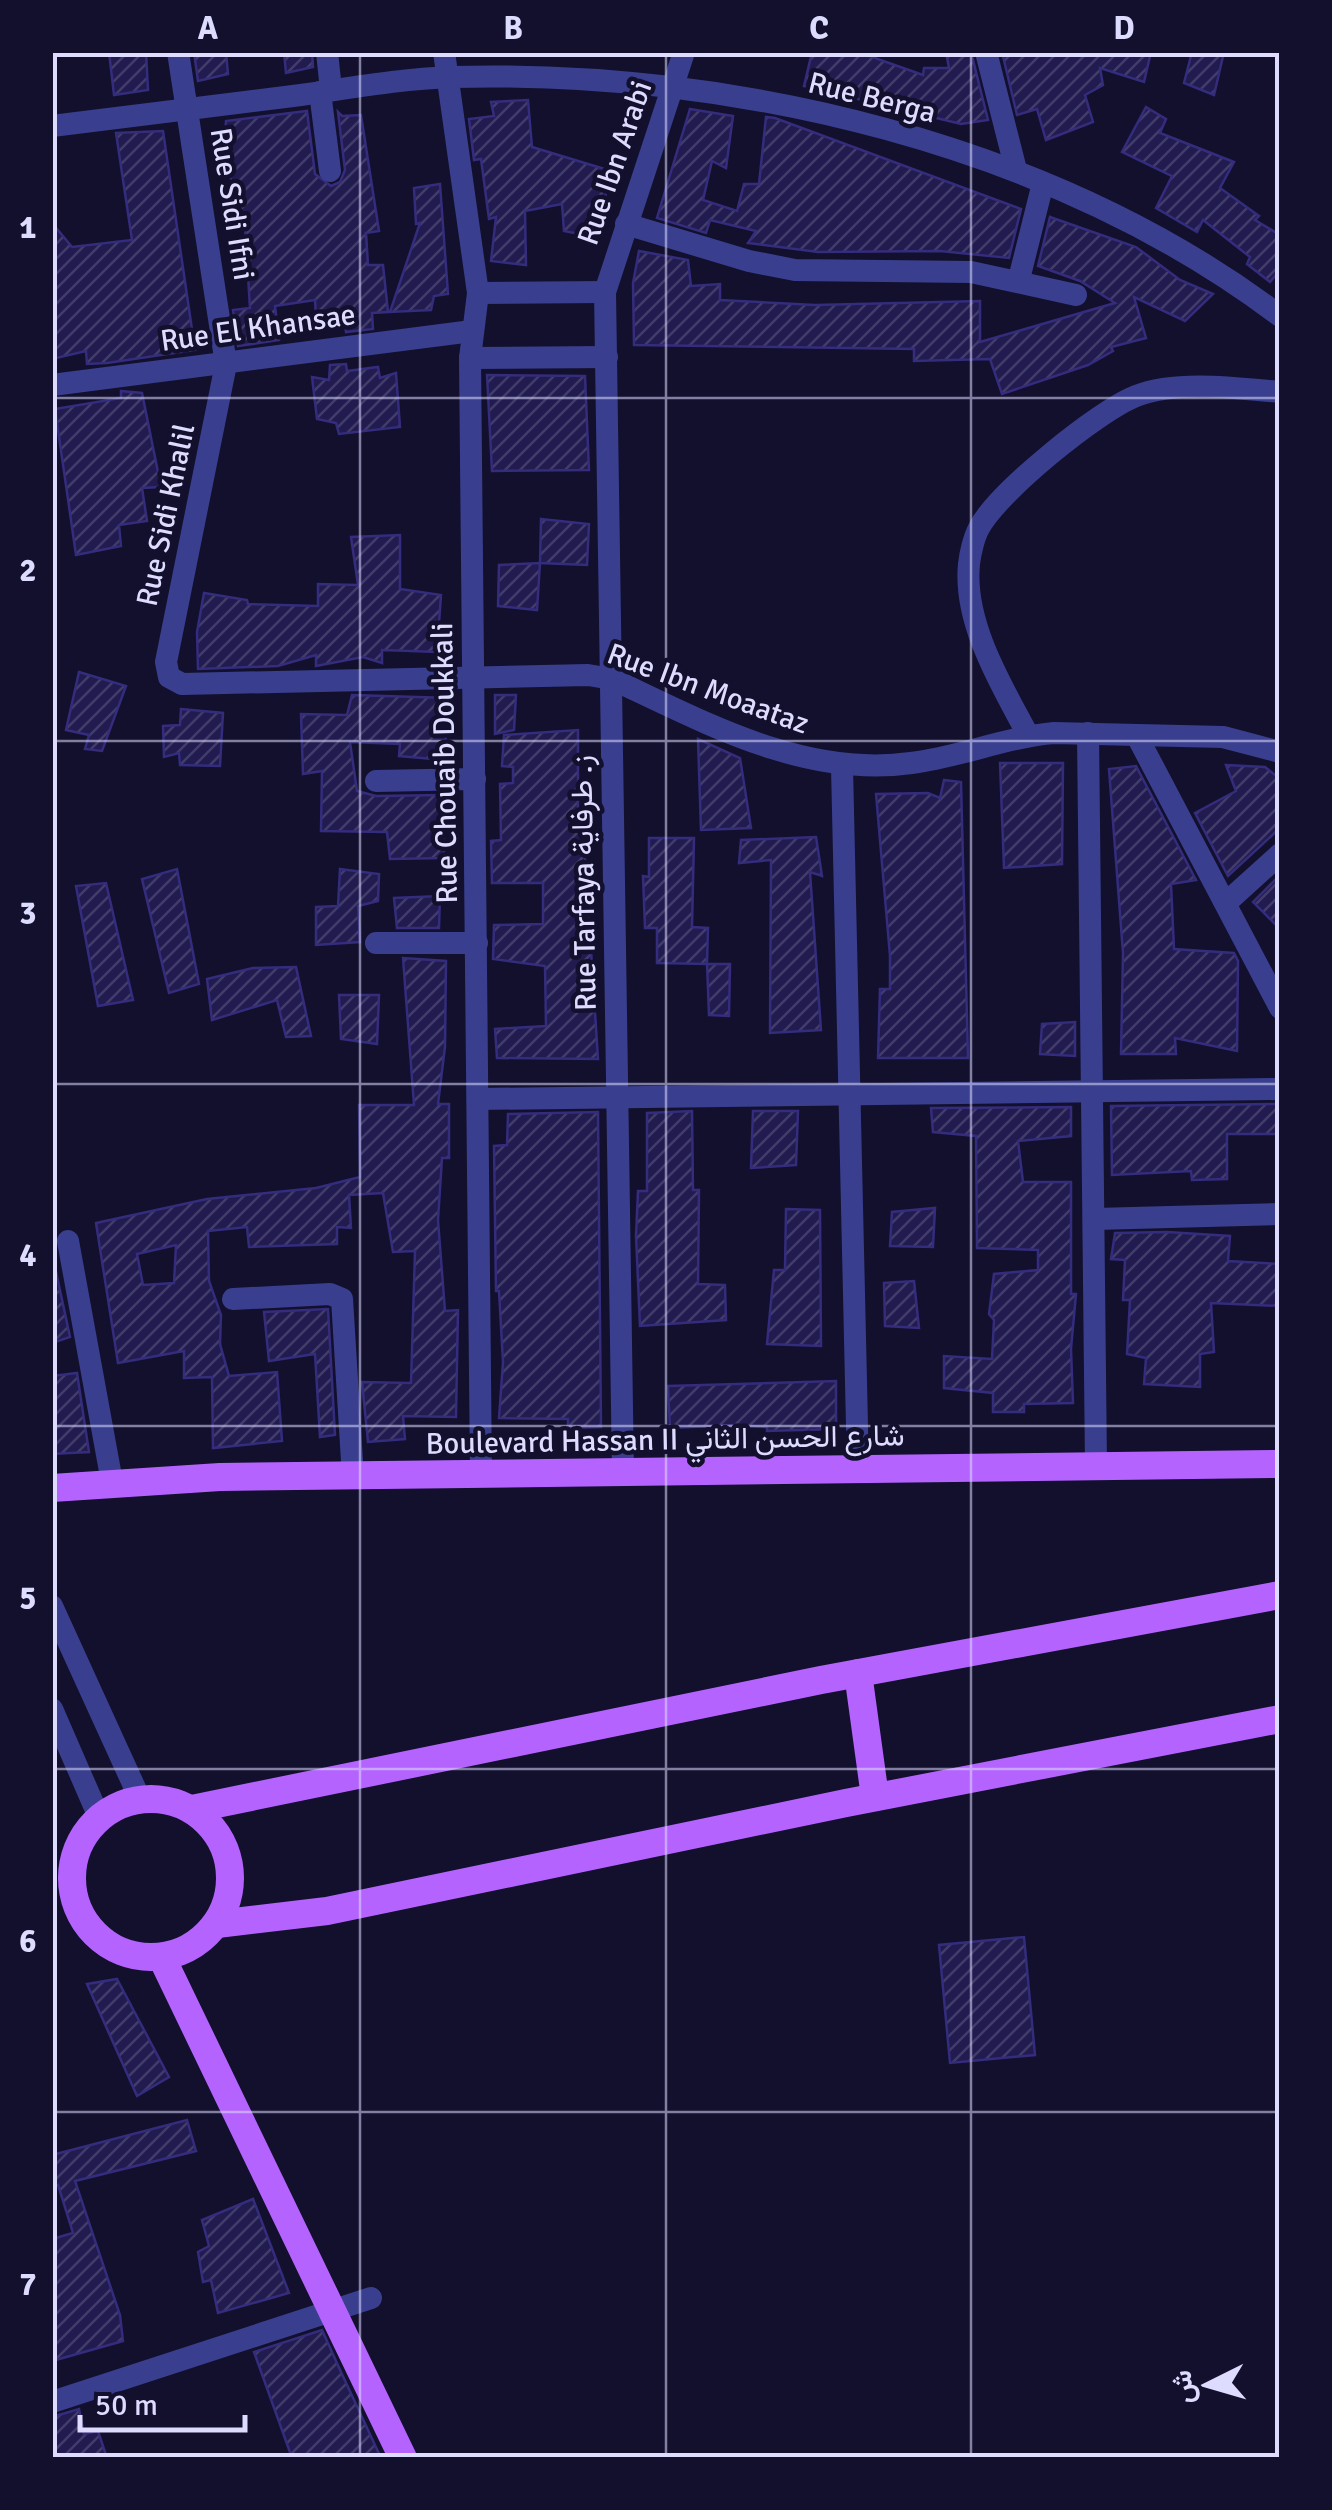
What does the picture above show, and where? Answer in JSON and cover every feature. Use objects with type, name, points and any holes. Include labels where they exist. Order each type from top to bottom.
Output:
[{"type":"main road","name":"Boulevard Hassan II شارع الحسن الثاني","points":[[52,1488],[112,1482],[353,1477],[1280,1464]]},
{"type":"main road","points":[[192,1809],[858,1672],[1280,1595]]},
{"type":"main road","points":[[858,1672],[874,1798]]},
{"type":"main road","points":[[217,1924],[327,1911],[874,1798],[1280,1720]]},
{"type":"main road","points":[[140,1799],[167,1800],[192,1809],[215,1832],[229,1861],[231,1883],[217,1924],[183,1952],[162,1958],[132,1955],[104,1942],[62,1893],[76,1851],[99,1818],[140,1799]]},
{"type":"main road","points":[[162,1958],[404,2458]]},
{"type":"street","name":"Rue Sidi Ifni","points":[[178,52],[226,364]]},
{"type":"street","points":[[327,52],[330,171]]},
{"type":"street","name":"Rue Chouaib Doukkali","points":[[444,52],[478,292],[470,358],[481,1476]]},
{"type":"street","name":"Rue Ibn Arabi","points":[[605,292],[684,52]]},
{"type":"street","points":[[986,52],[1016,170]]},
{"type":"street","name":"Rue Berga","points":[[52,126],[448,77],[550,78],[763,102],[918,138],[1016,170],[1132,222],[1226,276],[1280,316]]},
{"type":"street","points":[[1018,279],[1043,182]]},
{"type":"street","points":[[626,224],[748,261],[795,270],[971,272],[1018,279],[1076,295]]},
{"type":"street","points":[[478,292],[605,292]]},
{"type":"street","name":"Rue Tarfaya ز. طرفاية","points":[[605,292],[623,1474]]},
{"type":"street","name":"Rue El Khansae","points":[[52,385],[472,331]]},
{"type":"street","points":[[470,358],[607,357]]},
{"type":"street","name":"Rue Sidi Khalil","points":[[169,677],[166,662],[226,364]]},
{"type":"street","points":[[1028,736],[1000,683],[970,596],[969,564],[978,529],[998,503],[1074,436],[1134,396],[1163,389],[1280,392]]},
{"type":"street","name":"Rue Ibn Moaataz","points":[[169,677],[182,684],[588,675],[612,679],[784,752],[842,767],[940,759],[1028,736],[1088,733],[1138,738],[1223,736],[1280,752]]},
{"type":"street","points":[[1088,733],[1096,1465]]},
{"type":"street","points":[[1138,738],[1280,1008]]},
{"type":"street","points":[[842,767],[858,1470]]},
{"type":"street","points":[[376,781],[475,779]]},
{"type":"street","points":[[1227,902],[1280,854]]},
{"type":"street","points":[[376,943],[477,943]]},
{"type":"street","points":[[478,1099],[1280,1090]]},
{"type":"street","points":[[1095,1219],[1280,1214]]},
{"type":"street","points":[[68,1241],[112,1482]]},
{"type":"street","points":[[233,1299],[330,1294],[342,1298],[353,1477]]},
{"type":"street","points":[[52,1606],[140,1799]]},
{"type":"street","points":[[52,1709],[99,1818]]},
{"type":"street","points":[[52,2402],[370,2298]]},
{"type":"building","points":[[109,52],[146,52],[148,90],[114,95]]},
{"type":"building","points":[[194,52],[226,52],[228,74],[198,81]]},
{"type":"building","points":[[284,52],[312,52],[313,67],[286,73]]},
{"type":"building","points":[[812,52],[858,52],[923,75],[924,68],[949,68],[946,52],[971,52],[988,120],[961,124],[804,86]]},
{"type":"building","points":[[1002,52],[1151,52],[1144,82],[1100,68],[1103,85],[1085,95],[1093,122],[1046,140],[1037,109],[1017,115]]},
{"type":"building","points":[[1192,52],[1224,52],[1214,95],[1184,83]]},
{"type":"building","points":[[528,100],[532,147],[621,174],[606,192],[600,238],[564,231],[562,204],[525,211],[526,265],[491,261],[496,217],[489,219],[481,159],[474,160],[469,119],[494,116],[491,102]]},
{"type":"building","points":[[1146,107],[1166,119],[1160,133],[1234,162],[1220,188],[1259,216],[1255,220],[1280,235],[1280,270],[1270,282],[1247,264],[1250,257],[1203,220],[1197,232],[1156,208],[1172,176],[1122,152]]},
{"type":"building","points":[[690,109],[733,116],[726,168],[712,161],[703,200],[737,211],[744,184],[759,184],[766,117],[775,118],[1021,209],[1009,258],[940,251],[818,252],[748,243],[756,231],[710,220],[706,233],[657,218]]},
{"type":"building","points":[[307,111],[315,174],[331,186],[340,182],[345,170],[338,112],[342,116],[361,115],[379,231],[366,233],[368,265],[383,265],[388,312],[372,313],[373,329],[346,332],[344,313],[316,317],[315,300],[275,306],[279,340],[238,346],[233,310],[250,308],[245,227],[224,155],[226,121]]},
{"type":"building","points":[[163,131],[195,350],[107,363],[87,364],[86,351],[52,359],[52,223],[72,247],[132,240],[116,133]]},
{"type":"building","points":[[440,184],[448,294],[434,296],[431,310],[390,312],[420,223],[416,224],[414,188]]},
{"type":"building","points":[[1050,217],[1136,247],[1180,280],[1213,294],[1185,321],[1134,297],[1146,338],[1111,347],[1113,351],[1088,365],[1002,394],[990,359],[914,361],[914,349],[634,345],[633,283],[639,251],[688,260],[691,286],[720,284],[720,300],[815,305],[980,301],[980,342],[1115,303],[1080,281],[1038,266]]},
{"type":"building","points":[[346,364],[347,371],[378,367],[380,378],[396,373],[400,427],[339,434],[336,423],[317,419],[312,377],[329,380],[330,365]]},
{"type":"building","points":[[487,375],[585,376],[589,470],[492,471]]},
{"type":"building","points":[[121,391],[142,393],[161,487],[142,488],[147,521],[119,525],[121,546],[76,555],[55,409],[121,398]]},
{"type":"building","points":[[541,519],[589,524],[587,565],[540,563]]},
{"type":"building","points":[[400,535],[400,589],[441,595],[437,652],[382,650],[382,663],[363,657],[316,666],[316,655],[278,666],[198,669],[197,632],[204,593],[247,600],[248,604],[318,606],[318,584],[358,585],[351,537]]},
{"type":"building","points":[[540,563],[537,610],[498,606],[499,565]]},
{"type":"building","points":[[79,672],[126,686],[102,751],[85,749],[89,735],[66,730]]},
{"type":"building","points":[[352,695],[449,698],[444,760],[399,756],[400,744],[350,742],[357,791],[376,796],[444,795],[444,858],[390,859],[387,832],[321,831],[322,771],[303,774],[301,714],[347,715]]},
{"type":"building","points":[[495,695],[516,695],[514,730],[495,734]]},
{"type":"building","points":[[181,709],[223,713],[220,766],[180,765],[179,753],[164,757],[163,726],[180,725]]},
{"type":"building","points":[[578,730],[578,825],[583,825],[598,1059],[497,1058],[495,1029],[546,1026],[545,966],[493,959],[494,925],[543,924],[543,883],[492,883],[491,841],[501,840],[500,784],[513,783],[513,767],[502,766],[504,735]]},
{"type":"building","points":[[698,739],[740,758],[751,828],[701,830]]},
{"type":"building","points":[[1000,763],[1063,763],[1062,864],[1004,868]]},
{"type":"building","points":[[1226,765],[1265,767],[1280,779],[1280,828],[1228,876],[1195,813],[1236,791]]},
{"type":"building","points":[[1136,766],[1196,880],[1171,884],[1174,949],[1234,953],[1238,961],[1237,1051],[1175,1038],[1176,1054],[1121,1054],[1123,953],[1109,769]]},
{"type":"building","points":[[944,780],[961,782],[968,1058],[878,1058],[880,989],[890,989],[890,956],[876,794],[928,793],[940,798]]},
{"type":"building","points":[[816,837],[822,876],[810,872],[821,1030],[770,1033],[771,860],[739,863],[741,840]]},
{"type":"building","points":[[649,838],[694,838],[692,927],[708,928],[707,964],[657,963],[657,928],[645,928],[643,876],[649,877]]},
{"type":"building","points":[[177,869],[199,984],[169,993],[142,879]]},
{"type":"building","points":[[340,869],[379,874],[378,901],[358,906],[360,942],[316,945],[316,907],[338,906]]},
{"type":"building","points":[[1280,875],[1280,929],[1253,902]]},
{"type":"building","points":[[106,883],[133,1000],[98,1006],[76,886]]},
{"type":"building","points":[[440,896],[439,928],[397,928],[394,898]]},
{"type":"building","points":[[403,958],[446,961],[445,1047],[438,1104],[449,1104],[449,1158],[442,1158],[438,1220],[445,1311],[458,1310],[456,1417],[403,1416],[405,1439],[368,1442],[362,1382],[411,1383],[415,1251],[393,1252],[383,1193],[349,1195],[351,1228],[337,1227],[337,1244],[249,1247],[247,1227],[208,1231],[209,1281],[221,1315],[220,1344],[229,1376],[277,1372],[282,1441],[213,1448],[212,1377],[184,1378],[184,1351],[118,1363],[96,1223],[207,1199],[316,1188],[360,1177],[359,1105],[414,1105]],"holes":[[[176,1245],[174,1283],[143,1285],[137,1254]]]},
{"type":"building","points":[[707,964],[730,964],[729,1016],[709,1015]]},
{"type":"building","points":[[296,967],[311,1036],[286,1037],[277,1000],[212,1020],[207,979],[253,968]]},
{"type":"building","points":[[339,995],[379,995],[377,1044],[341,1039]]},
{"type":"building","points":[[1075,1022],[1075,1056],[1040,1054],[1042,1024]]},
{"type":"building","points":[[1280,1104],[1280,1134],[1227,1134],[1227,1179],[1192,1180],[1191,1171],[1112,1175],[1111,1106]]},
{"type":"building","points":[[1071,1107],[1071,1136],[1018,1141],[1023,1182],[1071,1182],[1071,1294],[1076,1294],[1071,1349],[1073,1403],[1024,1404],[1024,1412],[993,1412],[993,1393],[944,1388],[944,1356],[992,1359],[994,1320],[989,1314],[994,1274],[1038,1270],[1038,1250],[977,1248],[976,1136],[933,1132],[931,1108]]},
{"type":"building","points":[[692,1111],[693,1190],[699,1190],[698,1284],[725,1285],[726,1320],[640,1326],[636,1236],[638,1191],[647,1191],[647,1113]]},
{"type":"building","points":[[753,1111],[798,1111],[796,1165],[751,1168]]},
{"type":"building","points":[[598,1112],[601,1427],[568,1428],[568,1419],[499,1418],[503,1362],[496,1291],[494,1146],[507,1145],[508,1114]]},
{"type":"building","points":[[935,1208],[933,1247],[890,1246],[892,1212]]},
{"type":"building","points":[[786,1209],[820,1210],[821,1346],[767,1344],[774,1270],[785,1270]]},
{"type":"building","points":[[1115,1233],[1230,1236],[1228,1261],[1280,1264],[1280,1306],[1211,1303],[1214,1352],[1200,1354],[1200,1387],[1144,1384],[1146,1358],[1127,1354],[1130,1300],[1123,1300],[1125,1260],[1111,1259]]},
{"type":"building","points":[[52,1253],[70,1337],[52,1343]]},
{"type":"building","points":[[914,1281],[919,1328],[885,1326],[884,1283]]},
{"type":"building","points":[[328,1309],[335,1435],[320,1437],[315,1354],[269,1361],[264,1312]]},
{"type":"building","points":[[77,1373],[89,1452],[52,1454],[52,1376]]},
{"type":"building","points":[[836,1381],[836,1429],[767,1431],[767,1427],[736,1425],[670,1428],[668,1386]]},
{"type":"building","points":[[1024,1937],[1035,2055],[950,2063],[939,1945]]},
{"type":"building","points":[[117,1979],[169,2077],[137,2096],[87,1984]]},
{"type":"building","points":[[187,2120],[196,2151],[75,2181],[120,2315],[123,2341],[52,2361],[52,2239],[73,2233],[58,2185],[52,2186],[52,2155]]},
{"type":"building","points":[[253,2199],[289,2293],[218,2313],[211,2280],[203,2282],[198,2252],[209,2246],[202,2220]]},
{"type":"building","points":[[322,2330],[381,2458],[292,2458],[254,2352]]},
{"type":"building","points":[[79,2409],[84,2434],[98,2431],[107,2458],[52,2458],[52,2417]]}]
